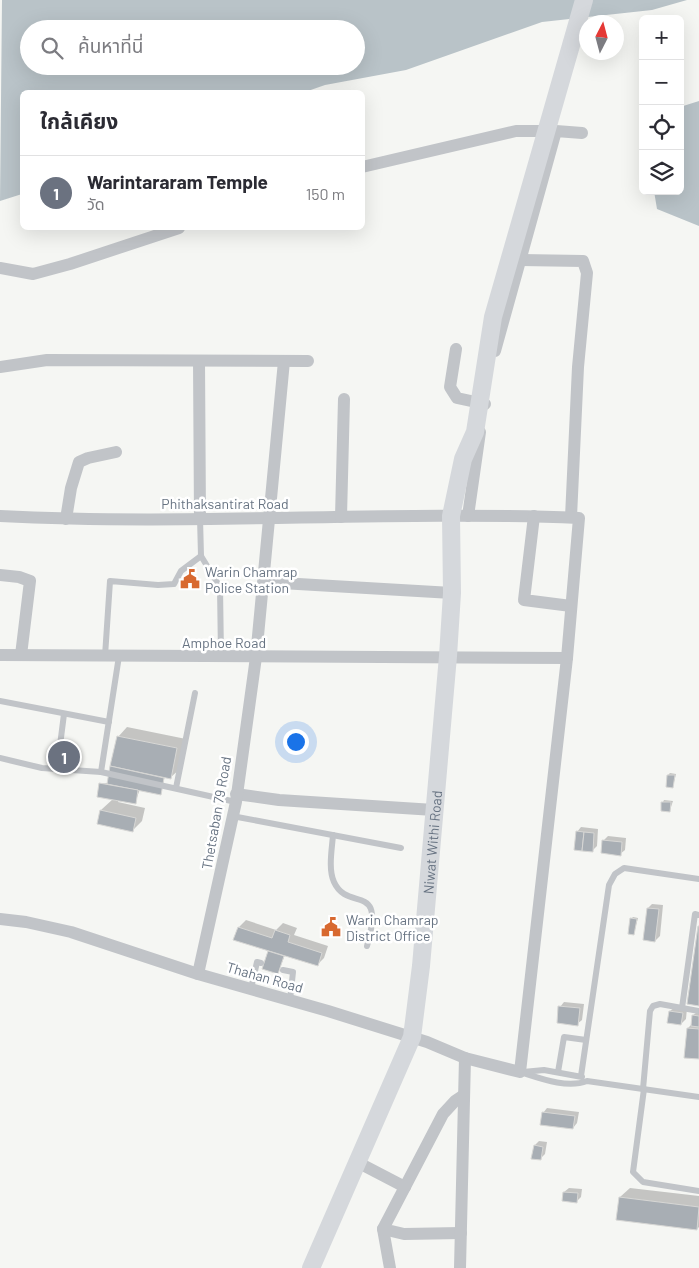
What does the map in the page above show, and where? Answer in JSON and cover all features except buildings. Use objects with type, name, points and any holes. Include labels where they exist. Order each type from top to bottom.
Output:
[{"type":"main road","name":"Niwat Withi Road","points":[[311,1268],[412,1037],[421,966],[463,459],[476,432],[493,316],[584,0]]},
{"type":"street","points":[[365,166],[516,131],[582,133]]},
{"type":"street","points":[[459,516],[485,404],[496,346],[556,131]]},
{"type":"street","points":[[0,268],[33,274],[70,264],[173,230]]},
{"type":"street","points":[[520,1072],[567,658],[580,518],[571,517],[578,366],[587,273],[583,261],[521,260]]},
{"type":"street","points":[[456,349],[450,387],[456,398],[485,404]]},
{"type":"street","points":[[0,368],[46,360],[308,361]]},
{"type":"street","name":"Thetsaban 79 Road","points":[[198,974],[236,798],[256,657],[271,517],[284,361]]},
{"type":"street","points":[[199,362],[200,518]]},
{"type":"street","points":[[341,517],[344,399]]},
{"type":"street","points":[[66,519],[71,488],[79,462],[88,458],[116,452]]},
{"type":"street","name":"Phithaksantirat Road","points":[[0,516],[66,519],[571,517]]},
{"type":"street","points":[[534,516],[524,600],[571,606]]},
{"type":"street","points":[[0,575],[19,577],[30,581],[21,655]]},
{"type":"street","points":[[264,582],[452,593]]},
{"type":"street","name":"Amphoe Road","points":[[0,655],[567,658]]},
{"type":"street","points":[[236,798],[361,803],[434,810]]},
{"type":"street","name":"Thahan Road","points":[[0,919],[26,922],[70,932],[198,974],[412,1037],[465,1058],[520,1072]]},
{"type":"street","points":[[460,1268],[465,1058]]},
{"type":"street","points":[[390,1268],[383,1229],[443,1114],[455,1101],[464,1095]]},
{"type":"street","points":[[357,1162],[404,1187]]},
{"type":"street","points":[[383,1229],[404,1234],[461,1233]]},
{"type":"lane","points":[[200,518],[201,556],[220,587],[221,656]]},
{"type":"lane","points":[[105,656],[110,581],[158,586],[174,584],[181,571],[201,556]]},
{"type":"lane","points":[[101,772],[119,656]]},
{"type":"lane","points":[[176,788],[195,693]]},
{"type":"lane","points":[[0,701],[109,722]]},
{"type":"lane","points":[[57,769],[64,714]]},
{"type":"lane","points":[[0,758],[57,769],[101,772],[176,788],[236,798]]},
{"type":"lane","points":[[232,816],[401,848]]},
{"type":"lane","points":[[332,835],[332,871],[334,882],[341,891],[366,902],[372,912],[373,926],[367,946]]},
{"type":"lane","points":[[581,1076],[610,885],[615,874],[624,868],[699,879]]},
{"type":"lane","points":[[682,1008],[695,914],[699,915]]},
{"type":"lane","points":[[251,989],[257,962],[261,964]]},
{"type":"lane","points":[[283,970],[293,972],[290,1000]]},
{"type":"lane","points":[[699,1011],[660,1004],[653,1006],[650,1011],[644,1089],[633,1172],[643,1182],[699,1191]]},
{"type":"lane","points":[[558,1072],[564,1037],[586,1040]]},
{"type":"lane","points":[[520,1072],[544,1070],[581,1076],[587,1081]]},
{"type":"lane","points":[[520,1072],[561,1082],[579,1084],[587,1081],[699,1097]]},
{"type":"shaded area","points":[[2,0],[687,0],[652,10],[606,15],[579,15],[579,18],[542,22],[406,70],[325,85],[311,90],[20,90],[20,195],[0,201]]},
{"type":"shaded area","points":[[699,101],[699,226],[657,209],[655,195],[684,195],[684,106]]},
{"type":"place","name":"Warin Chamrap Police Station","points":[[190,579]]},
{"type":"place","name":"Warintararam Temple","points":[[64,757]]},
{"type":"place","name":"Warin Chamrap District Office","points":[[331,927]]}]
